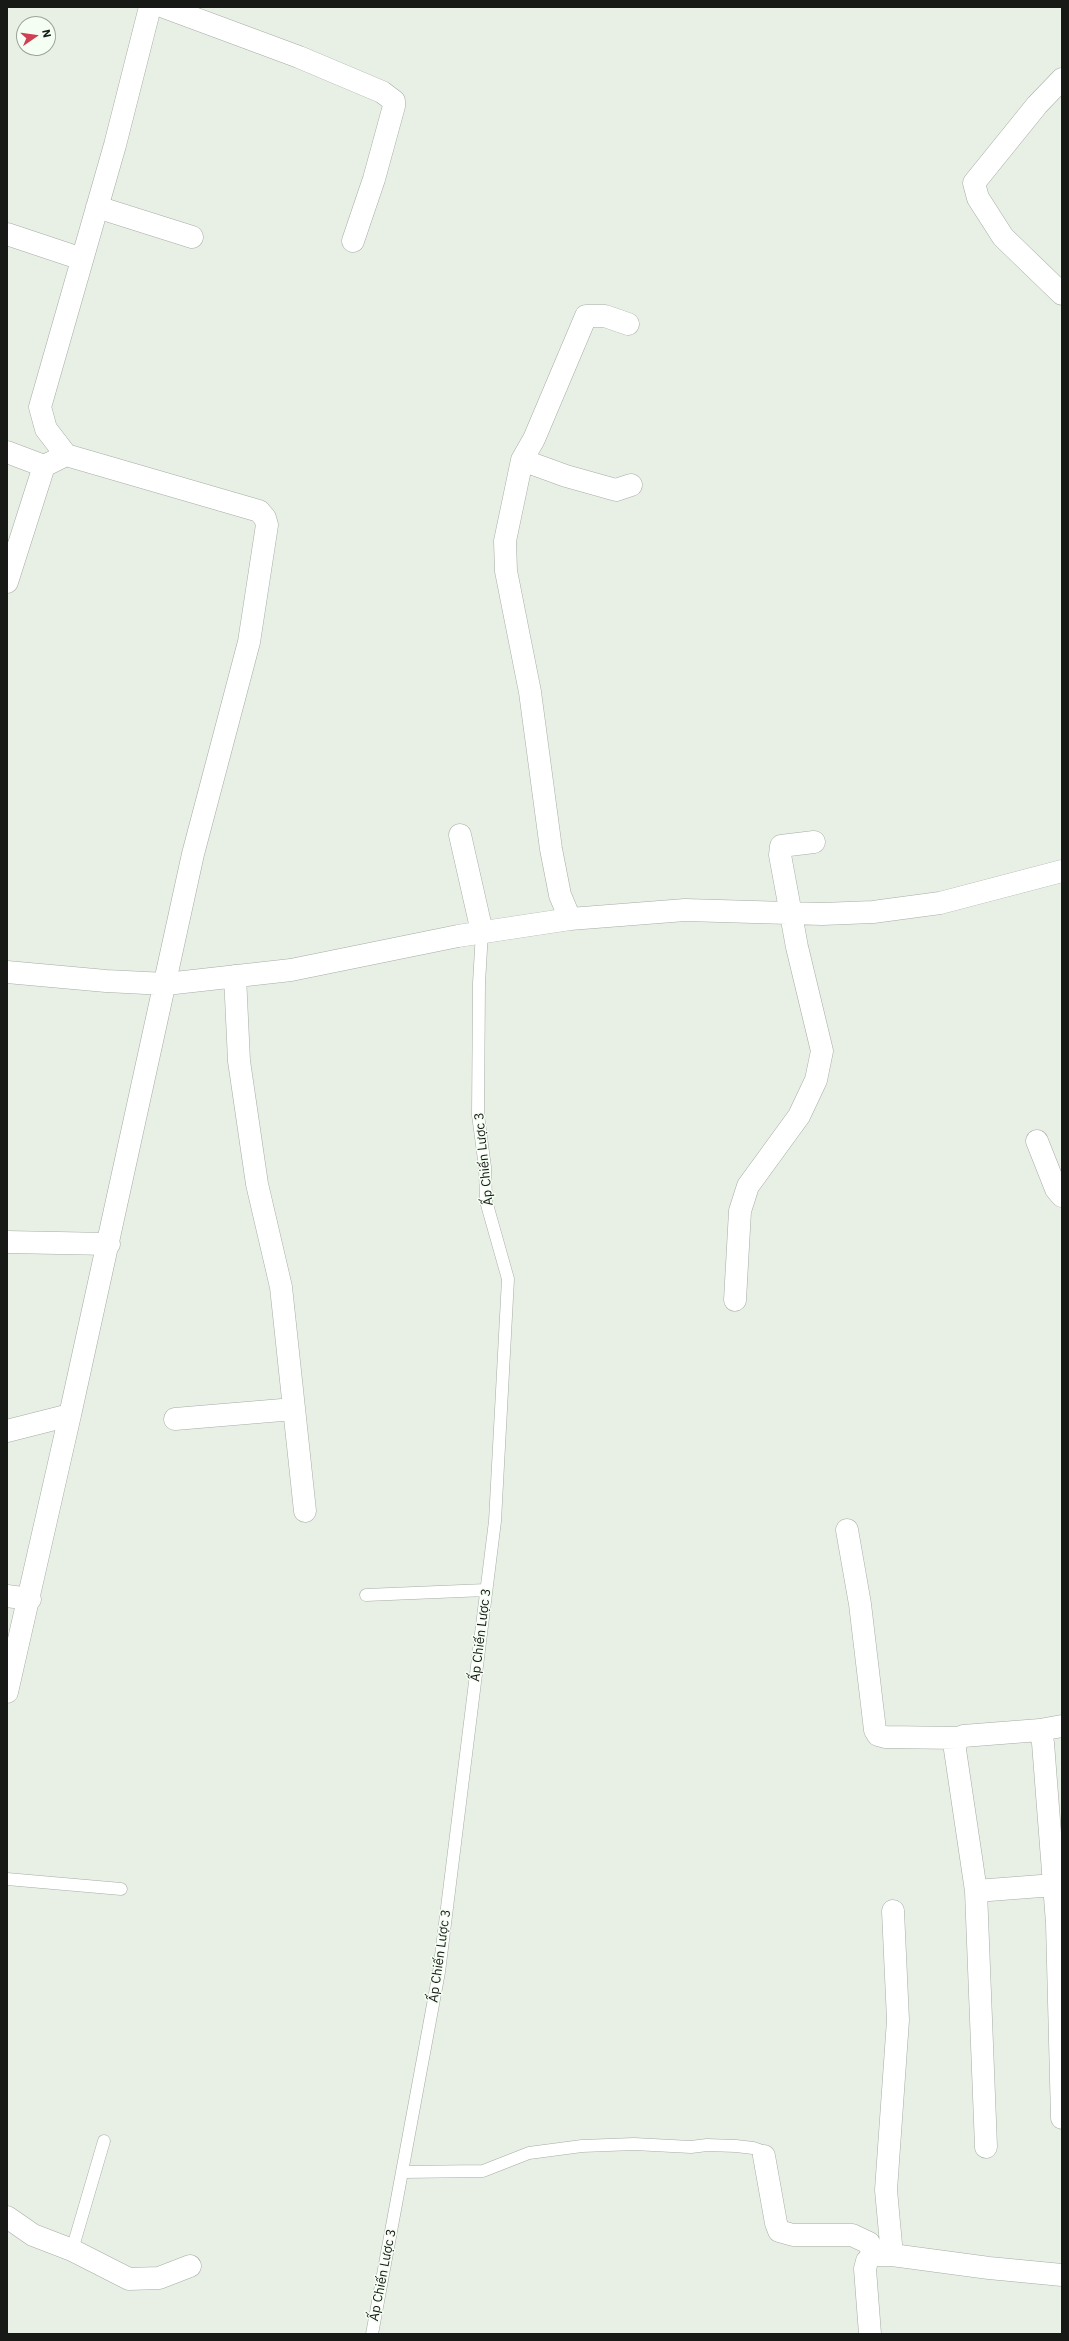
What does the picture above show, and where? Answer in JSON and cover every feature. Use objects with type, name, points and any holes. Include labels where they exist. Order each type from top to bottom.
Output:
[{"type":"street","points":[[7,1692],[30,1599],[109,1244],[193,854],[249,642],[267,525],[265,518],[259,511],[66,455],[46,429],[40,407],[115,145],[150,7]]},
{"type":"street","points":[[164,7],[299,56],[382,92],[394,101],[394,106],[374,179],[353,241]]},
{"type":"street","points":[[1062,79],[1037,105],[974,183],[978,198],[1003,237],[1062,294]]},
{"type":"street","points":[[97,207],[192,237]]},
{"type":"street","points":[[7,234],[82,259]]},
{"type":"street","points":[[570,919],[560,895],[552,849],[530,692],[506,571],[505,541],[522,460],[534,439],[586,316],[605,316],[628,324]]},
{"type":"street","points":[[7,452],[44,466]]},
{"type":"street","points":[[7,582],[44,466],[66,455]]},
{"type":"street","points":[[522,460],[566,476],[616,490],[630,485]]},
{"type":"street","points":[[460,835],[482,932]]},
{"type":"street","points":[[735,1300],[740,1211],[748,1186],[799,1116],[816,1080],[822,1051],[797,948],[792,913],[780,855],[781,846],[814,842]]},
{"type":"street","points":[[7,972],[106,981],[166,984],[291,970],[482,932],[570,919],[685,910],[822,914],[873,912],[940,903],[1062,871]]},
{"type":"street","points":[[235,976],[239,1061],[257,1184],[281,1287],[305,1511]]},
{"type":"street","points":[[1037,1141],[1056,1189],[1062,1196]]},
{"type":"street","points":[[7,1242],[109,1244]]},
{"type":"street","points":[[175,1419],[294,1409]]},
{"type":"street","points":[[7,1431],[70,1414]]},
{"type":"street","points":[[847,1530],[860,1604],[875,1730],[878,1735],[884,1737],[958,1738],[963,1736],[1040,1730],[1062,1726]]},
{"type":"street","points":[[7,1596],[30,1599]]},
{"type":"street","points":[[1040,1730],[1043,1743],[1057,1923],[1062,2118]]},
{"type":"street","points":[[958,1738],[954,1743],[976,1891],[986,2147]]},
{"type":"street","points":[[976,1891],[1054,1885]]},
{"type":"street","points":[[883,2255],[898,2020],[893,1911]]},
{"type":"street","points":[[764,2156],[776,2223],[780,2231],[793,2235],[852,2235],[869,2243],[883,2255]]},
{"type":"street","points":[[7,2217],[33,2235],[72,2250],[129,2279],[159,2278],[190,2266]]},
{"type":"street","points":[[870,2334],[865,2269],[867,2261],[883,2255],[989,2268],[1062,2274]]},
{"type":"lane","name":"Ấp Chiến Lược 3","points":[[372,2334],[439,1972],[481,1591],[495,1521],[508,1279],[486,1201],[485,1167],[478,1115],[479,983],[482,932]]},
{"type":"lane","points":[[366,1595],[481,1591]]},
{"type":"lane","points":[[7,1879],[121,1889]]},
{"type":"lane","points":[[72,2250],[104,2142]]},
{"type":"lane","points":[[402,2172],[483,2171],[529,2153],[582,2146],[634,2144],[691,2147],[707,2145],[736,2146],[753,2148],[758,2150],[764,2156]]}]
